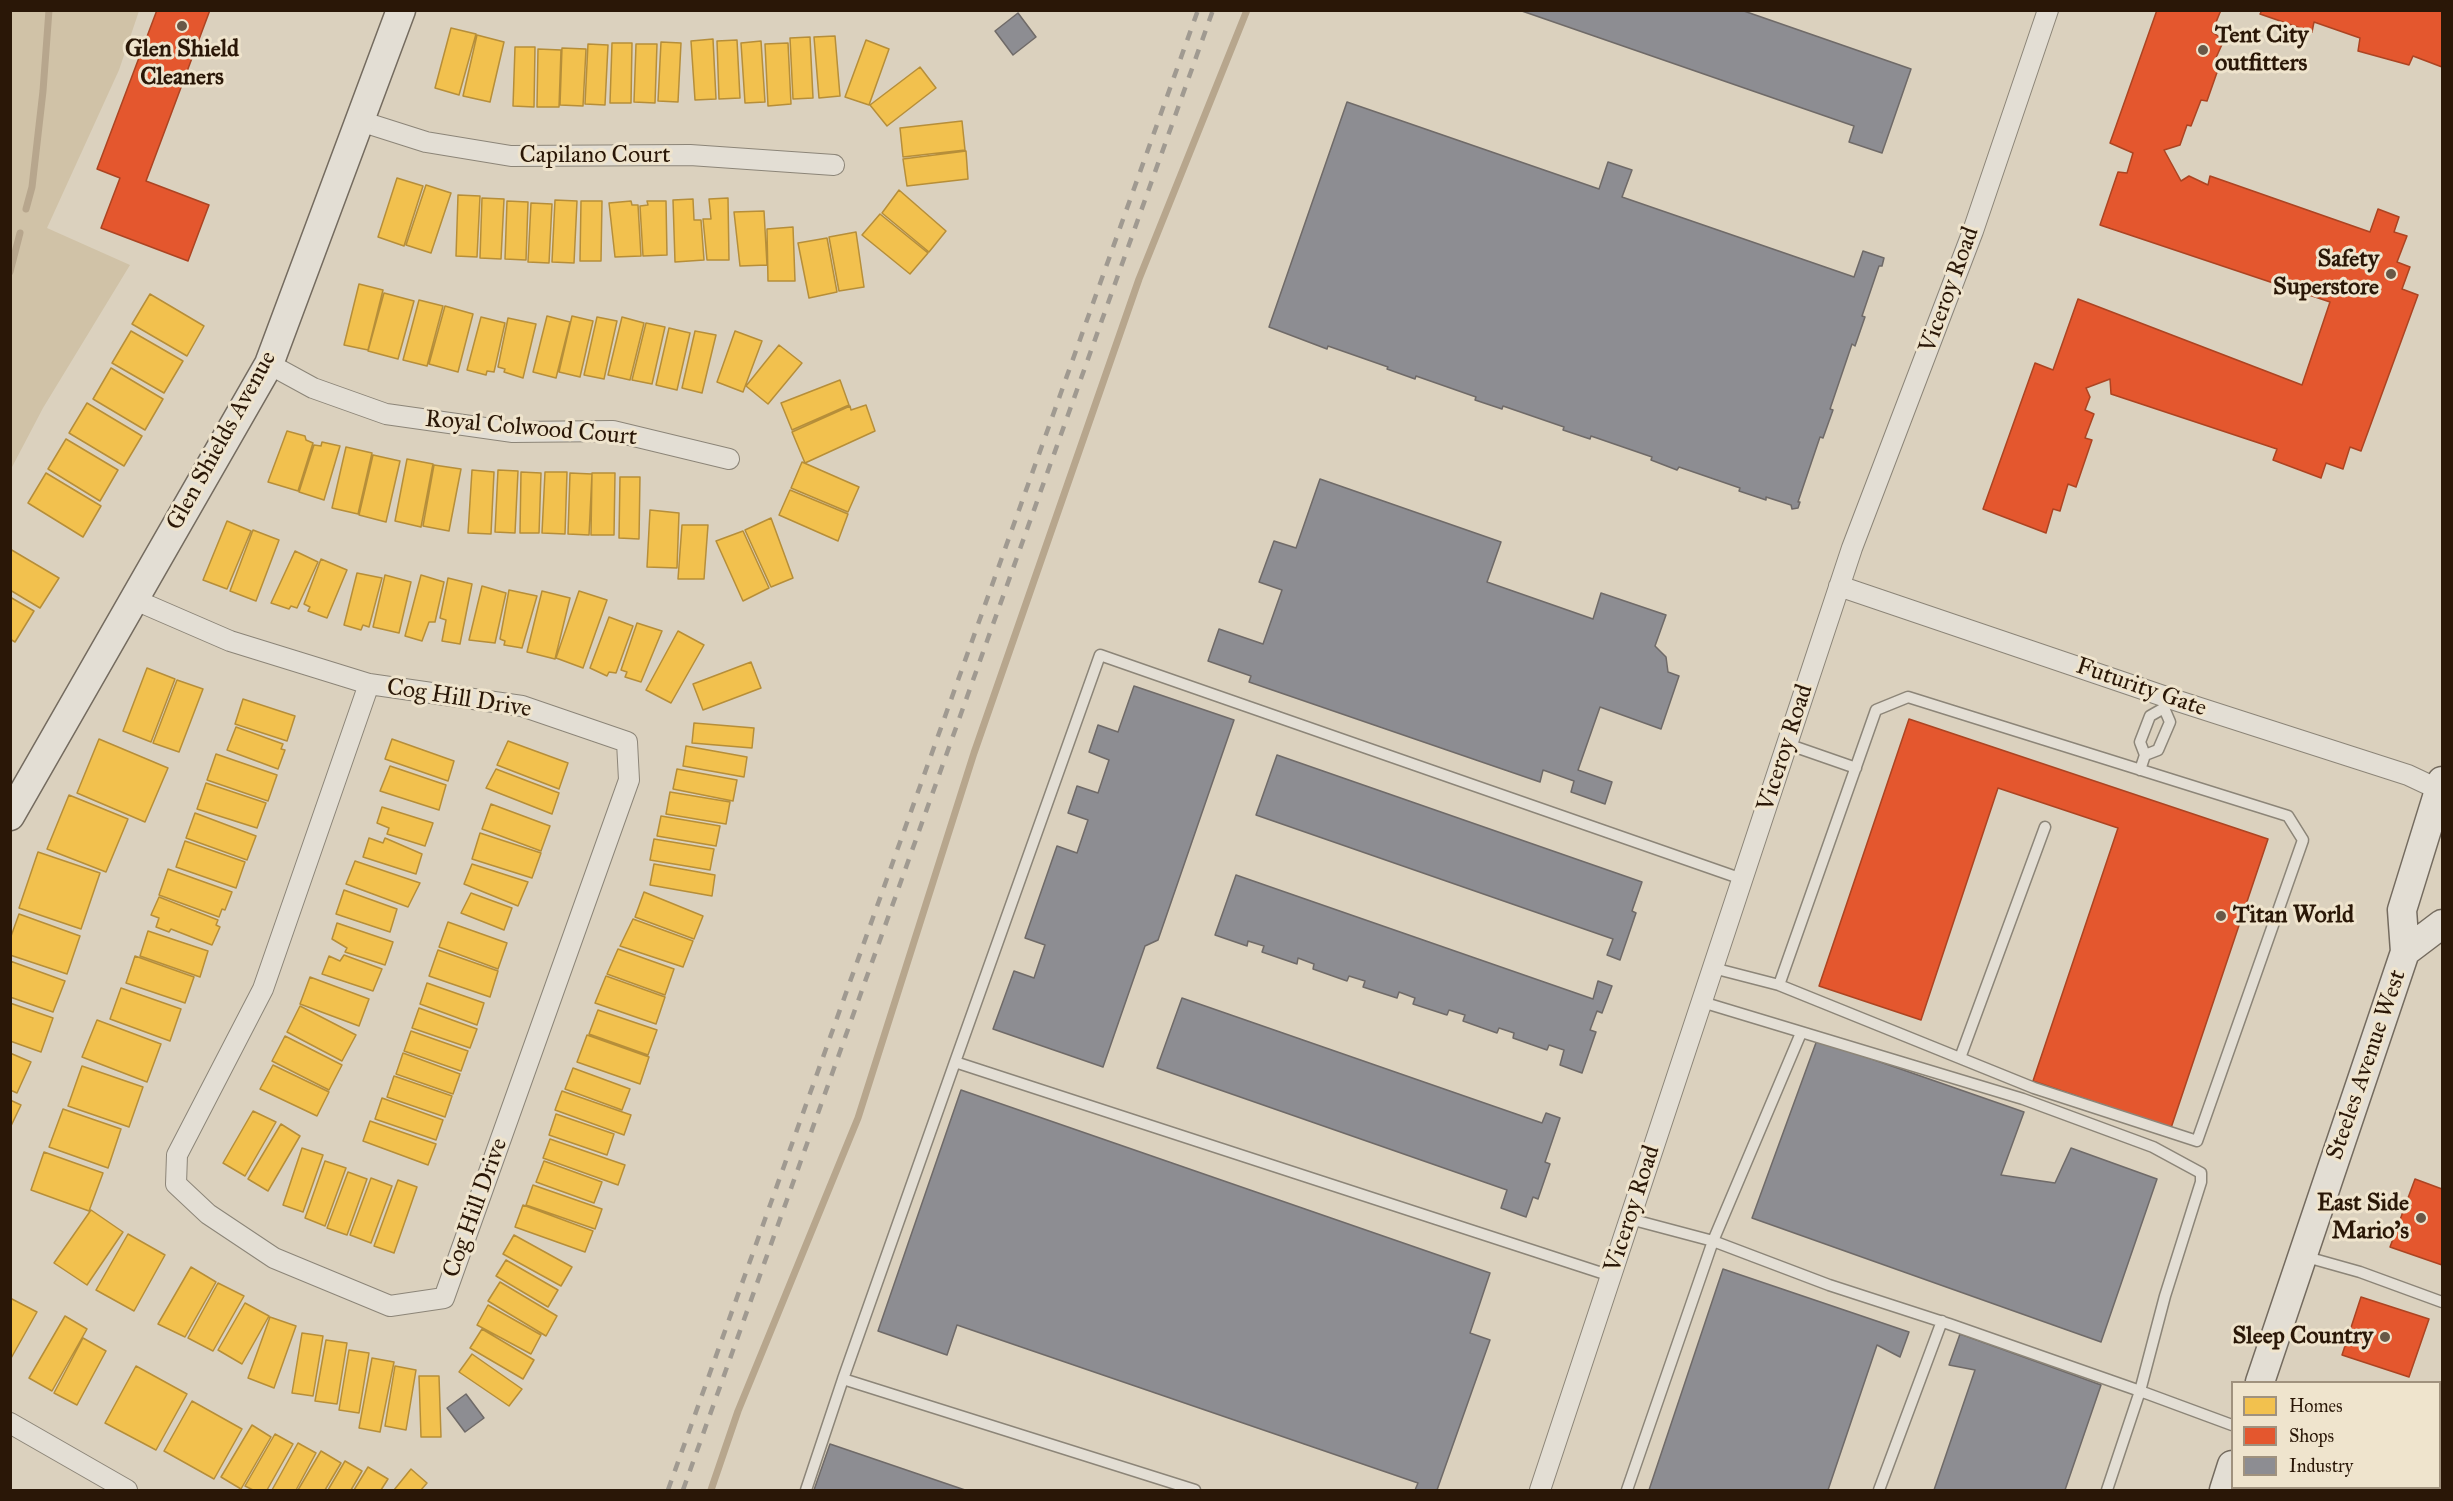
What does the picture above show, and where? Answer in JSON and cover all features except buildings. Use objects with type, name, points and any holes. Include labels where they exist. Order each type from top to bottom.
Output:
[{"type":"street","name":"Glen Shields Avenue","points":[[10,816],[269,364],[401,10]]},
{"type":"street","name":"Viceroy Road","points":[[1540,1491],[1839,586],[1973,231],[2048,10]]},
{"type":"street","name":"Capilano Court","points":[[360,121],[426,142],[511,156],[690,155],[834,165]]},
{"type":"street","name":"Royal Colwood Court","points":[[269,364],[313,388],[386,414],[513,432],[613,431],[729,459]]},
{"type":"street","name":"Futurity Gate","points":[[1839,586],[2166,703],[2441,787]]},
{"type":"street","name":"Cog Hill Drive","points":[[133,598],[230,641],[369,684],[522,706],[627,742],[628,780],[444,1298],[390,1306],[274,1258],[208,1214],[176,1184],[177,1155],[263,989],[369,684]]},
{"type":"street","name":"Steeles Avenue West","points":[[2261,1381],[2405,952],[2402,910],[2441,787]]},
{"type":"street","name":"Steeles Avenue West","points":[[2405,952],[2442,924]]},
{"type":"street","points":[[10,1423],[127,1491]]},
{"type":"street","points":[[2224,1491],[2231,1468]]},
{"type":"lane","points":[[806,1491],[843,1379],[1100,655],[1742,879]]},
{"type":"lane","points":[[1713,968],[1779,986],[2034,1088],[2197,1140],[2303,840],[2288,816],[1908,697],[1876,710],[1779,986]]},
{"type":"lane","points":[[2140,770],[2145,755],[2140,742],[2151,716],[2166,703],[2170,723],[2158,750],[2145,755]]},
{"type":"lane","points":[[1787,744],[1856,768]]},
{"type":"lane","points":[[1960,1058],[2045,827]]},
{"type":"lane","points":[[1702,1002],[2023,1099],[2153,1147],[2201,1173],[2201,1182],[2165,1296],[2140,1391],[2107,1491]]},
{"type":"lane","points":[[1628,1491],[1713,1240],[1801,1033]]},
{"type":"lane","points":[[955,1062],[1611,1276]]},
{"type":"lane","points":[[1630,1219],[1713,1240],[1829,1285],[1942,1321],[2231,1425]]},
{"type":"lane","points":[[2303,1256],[2360,1272],[2442,1302]]},
{"type":"lane","points":[[1880,1491],[1942,1321]]},
{"type":"lane","points":[[843,1379],[1195,1491]]},
{"type":"shaded area","points":[[11,10],[139,11],[119,70],[47,228],[130,265],[43,408],[11,469]]},
{"type":"waterway","points":[[26,209],[32,187],[49,10]]},
{"type":"waterway","points":[[711,1490],[738,1411],[858,1118],[974,753],[1139,279],[1247,10]]},
{"type":"waterway","points":[[10,272],[20,233]]},
{"type":"railway","points":[[668,1490],[1198,10]]},
{"type":"railway","points":[[683,1490],[1213,10]]},
{"type":"place","name":"Glen Shield Cleaners","points":[[182,26]]},
{"type":"place","name":"Tent City outfitters","points":[[2203,50]]},
{"type":"place","name":"Safety Superstore","points":[[2391,274]]},
{"type":"place","name":"Titan World","points":[[2221,916]]},
{"type":"place","name":"East Side Mario's","points":[[2421,1218]]},
{"type":"place","name":"Sleep Country","points":[[2385,1337]]}]
